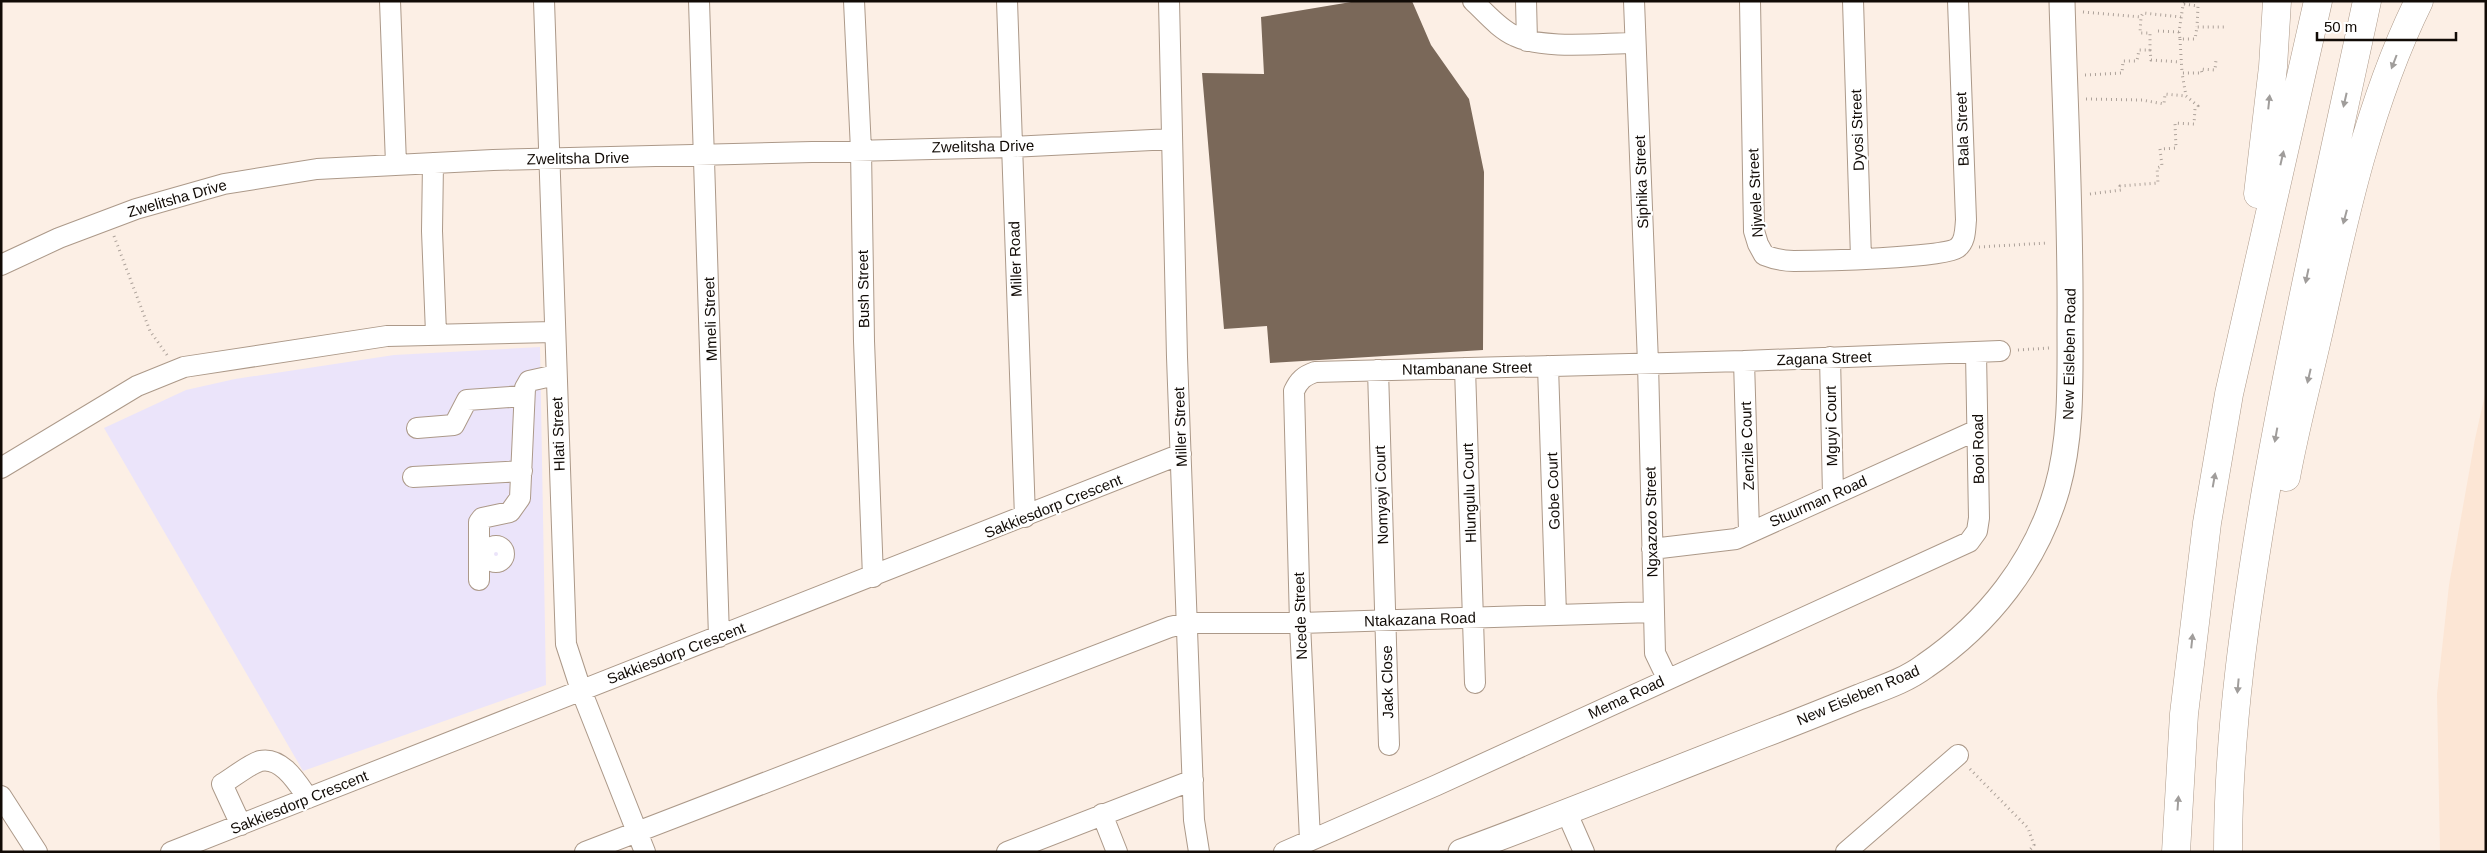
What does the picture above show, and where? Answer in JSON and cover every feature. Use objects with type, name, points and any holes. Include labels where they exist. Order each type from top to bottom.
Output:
[{"type":"highway","points":[[2240,342],[2268,111],[2276,1]]},
{"type":"highway","points":[[2176,852],[2184,714],[2210,504],[2240,342],[2318,1]]},
{"type":"highway","points":[[2228,852],[2228,801],[2239,674],[2250,585],[2289,359],[2367,1]]},
{"type":"highway","points":[[2250,585],[2266,565],[2276,542],[2287,472],[2336,255],[2364,148],[2388,78],[2419,1]]},
{"type":"main road","name":"New Eisleben Road","points":[[1461,852],[1913,675],[1953,646],[1990,611],[2033,551],[2057,488],[2065,451],[2069,407],[2071,7]]},
{"type":"street","points":[[390,1],[396,164]]},
{"type":"street","name":"Hlati Street","points":[[544,1],[551,158],[554,332],[566,644],[581,690],[645,852]]},
{"type":"street","name":"Mmeli Street","points":[[699,1],[719,637]]},
{"type":"street","name":"Bush Street","points":[[854,1],[861,150],[864,341],[873,577]]},
{"type":"street","name":"Miller Road","points":[[1008,1],[1024,517]]},
{"type":"street","name":"Miller Street","points":[[1169,1],[1181,454],[1194,820],[1199,852]]},
{"type":"street","points":[[1473,1],[1513,36],[1527,42],[1545,44],[1635,43]]},
{"type":"street","points":[[1526,1],[1527,42]]},
{"type":"street","name":"Siphika Street","points":[[1634,1],[1648,363]]},
{"type":"street","name":"Njwele Street","points":[[1750,1],[1754,232],[1764,256],[1793,261],[1861,258],[1956,248]]},
{"type":"street","name":"Dyosi Street","points":[[1853,1],[1861,258]]},
{"type":"street","name":"Bala Street","points":[[1956,248],[1966,220],[1958,1]]},
{"type":"street","name":"Zwelitsha Drive","points":[[1,265],[108,219],[185,194],[317,169],[551,158],[1012,146],[1172,139]]},
{"type":"street","points":[[433,163],[432,231],[436,333]]},
{"type":"street","points":[[1,468],[137,386],[184,367],[377,337],[436,333],[554,332]]},
{"type":"street","name":"Zagana Street","points":[[1648,363],[2000,351]]},
{"type":"street","name":"Booi Road","points":[[1969,542],[1977,531],[1979,518],[1976,353]]},
{"type":"street","name":"Mguyi Court","points":[[1830,358],[1833,495]]},
{"type":"street","name":"Zenzile Court","points":[[1744,361],[1749,531]]},
{"type":"street","name":"Ntambanane Street","points":[[1294,391],[1298,382],[1315,372],[1648,363]]},
{"type":"street","name":"Ngxazozo Street","points":[[1648,363],[1654,653],[1667,678]]},
{"type":"street","name":"Gobe Court","points":[[1548,366],[1556,615]]},
{"type":"street","name":"Hlungulu Court","points":[[1465,368],[1475,683]]},
{"type":"street","name":"Nomyayi Court","points":[[1378,370],[1386,620]]},
{"type":"street","points":[[479,580],[496,554],[479,522],[482,518],[506,514],[514,509],[520,498],[524,388],[529,380],[556,375]]},
{"type":"street","name":"Ncede Street","points":[[1294,391],[1300,623],[1310,840]]},
{"type":"street","points":[[417,428],[454,425],[467,400],[524,396]]},
{"type":"street","name":"Stuurman Road","points":[[1652,550],[1736,538],[1977,430]]},
{"type":"street","name":"Sakkiesdorp Crescent","points":[[171,852],[873,577],[1181,454]]},
{"type":"street","points":[[413,477],[522,471]]},
{"type":"street","name":"Mema Road","points":[[1284,852],[1437,785],[1667,678],[1969,542]]},
{"type":"street","name":"Ntakazana Road","points":[[1187,623],[1300,623],[1653,612]]},
{"type":"street","name":"Jack Close","points":[[1386,620],[1389,745]]},
{"type":"street","points":[[585,852],[1155,632],[1187,623]]},
{"type":"street","points":[[1846,852],[1958,755]]},
{"type":"street","points":[[241,825],[222,784],[260,762],[269,761],[284,768],[308,798]]},
{"type":"street","points":[[1007,852],[1193,780]]},
{"type":"street","points":[[1,796],[37,852]]},
{"type":"street","points":[[1566,811],[1584,852]]},
{"type":"street","points":[[1102,814],[1117,852]]},
{"type":"path","points":[[2180,39],[2195,39],[2198,6],[2185,3],[2179,32],[2186,96]]},
{"type":"path","points":[[2071,7],[2141,17]]},
{"type":"path","points":[[2181,18],[2143,13],[2140,33],[2150,34],[2151,60],[2181,62]]},
{"type":"path","points":[[2197,26],[2228,27]]},
{"type":"path","points":[[2158,31],[2179,32]]},
{"type":"path","points":[[2082,75],[2122,73],[2123,61],[2137,61],[2139,50],[2150,50]]},
{"type":"path","points":[[2182,73],[2202,73],[2201,70],[2215,70],[2216,60]]},
{"type":"path","points":[[2083,98],[2142,100],[2164,104],[2165,94],[2186,96],[2198,106],[2195,109],[2194,124],[2175,123],[2176,148],[2160,149],[2162,166],[2157,168],[2158,183],[2120,186],[2121,190],[2085,194]]},
{"type":"path","points":[[112,231],[150,331],[170,359]]},
{"type":"path","points":[[1956,248],[2047,243]]},
{"type":"path","points":[[2000,351],[2052,348]]},
{"type":"path","points":[[1958,755],[2028,828],[2034,845],[2028,852]]},
{"type":"shaded area","points":[[540,347],[546,685],[303,771],[104,428],[186,390],[235,379],[394,355]]},
{"type":"shaded area","points":[[2486,390],[2486,852],[2440,852],[2437,694],[2449,585],[2475,439]]},
{"type":"building","points":[[1357,1],[1412,1],[1431,45],[1469,99],[1484,172],[1483,350],[1270,363],[1267,326],[1224,329],[1202,73],[1264,74],[1261,17]]}]
